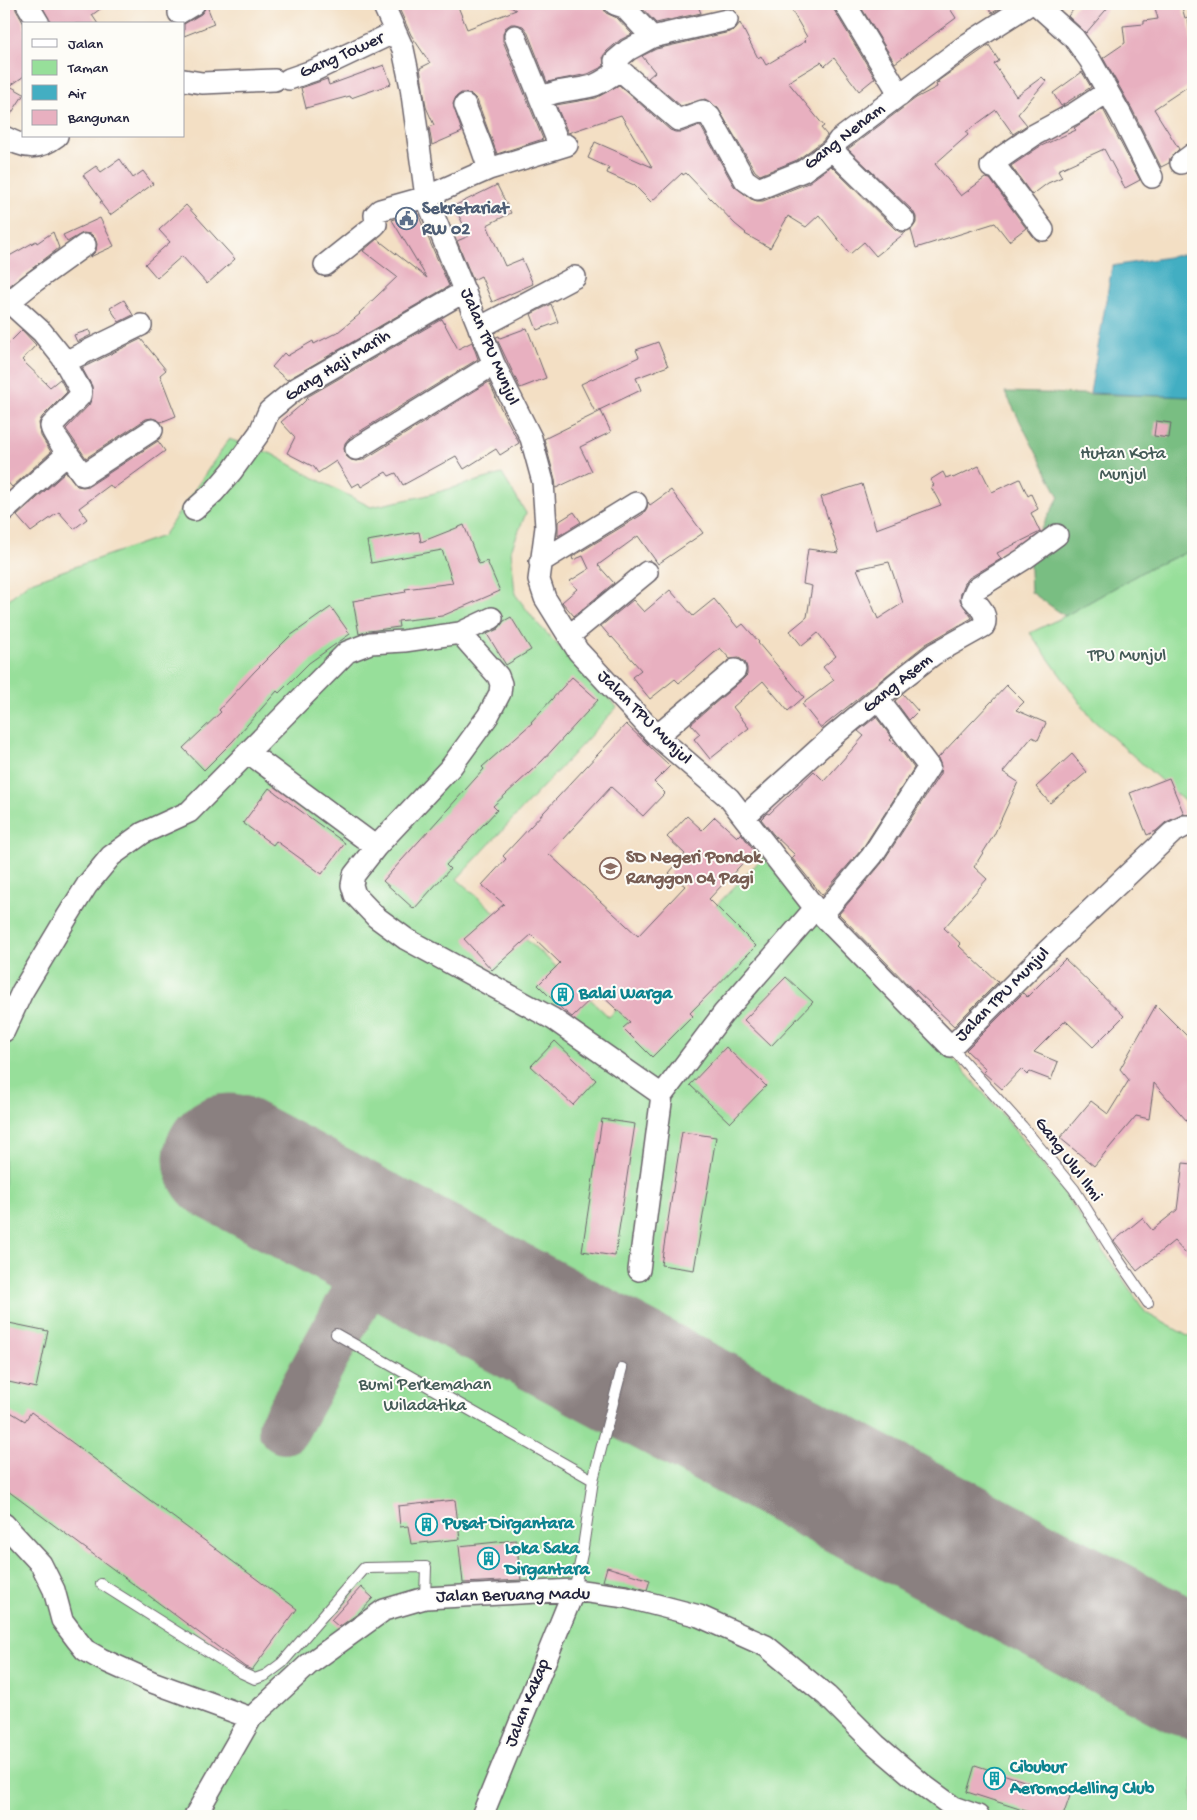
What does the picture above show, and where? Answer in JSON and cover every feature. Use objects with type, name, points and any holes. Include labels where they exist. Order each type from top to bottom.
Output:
[{"type":"street","points":[[26,4],[39,22]]},
{"type":"street","name":"Jalan TPU Munjul","points":[[383,4],[403,50],[411,87],[426,197],[494,364],[530,438],[543,482],[546,527],[539,580],[545,598],[578,651],[657,736],[729,798],[817,913],[951,1047],[1043,955],[1172,833],[1186,826],[1193,826]]},
{"type":"street","points":[[845,4],[900,95]]},
{"type":"street","name":"Gang Nenam","points":[[620,70],[678,120],[702,111],[710,117],[745,180],[758,189],[803,171],[832,150],[840,140],[969,43],[1030,4]]},
{"type":"street","points":[[1036,4],[1074,38],[1090,60],[1122,115],[1152,177]]},
{"type":"street","points":[[622,5],[652,37]]},
{"type":"street","points":[[541,98],[554,91],[566,91],[594,85],[620,70],[615,61],[628,50],[652,37],[727,20]]},
{"type":"street","name":"Gang Tower","points":[[185,80],[202,83],[282,79],[315,70],[395,32]]},
{"type":"street","points":[[325,265],[374,226],[376,224],[375,215],[380,210],[426,197],[489,170],[564,146],[515,36]]},
{"type":"street","points":[[1043,230],[992,165],[1034,135],[1075,113],[1107,92]]},
{"type":"street","points":[[465,105],[489,170]]},
{"type":"street","points":[[4,137],[24,146],[35,148],[55,138]]},
{"type":"street","points":[[832,150],[904,220]]},
{"type":"street","points":[[85,245],[6,303],[42,332],[65,362],[81,391],[80,396],[52,426],[54,434],[83,475],[152,430]]},
{"type":"street","points":[[479,328],[575,277]]},
{"type":"street","name":"Gang Haji Marih","points":[[194,510],[214,492],[232,471],[260,432],[269,411],[291,393],[372,343],[465,292]]},
{"type":"street","points":[[65,362],[141,325]]},
{"type":"street","points":[[356,449],[494,364]]},
{"type":"street","points":[[4,510],[63,459],[65,450]]},
{"type":"street","points":[[540,562],[636,503]]},
{"type":"street","name":"Gang Asem","points":[[744,817],[832,737],[899,681],[934,654],[984,626],[986,620],[985,613],[972,598],[976,589],[1024,559],[1057,535]]},
{"type":"street","points":[[569,636],[647,572]]},
{"type":"street","points":[[4,1031],[22,992],[67,917],[87,885],[111,856],[143,834],[189,812],[347,652],[370,643],[404,641],[460,632],[492,618]]},
{"type":"street","points":[[460,632],[498,676],[501,684],[500,693],[488,716],[451,767],[376,847],[354,876],[352,885],[355,895],[376,916],[406,939],[554,1019],[662,1095]]},
{"type":"street","points":[[657,736],[734,670]]},
{"type":"street","points":[[639,1270],[662,1095],[724,1014],[868,861],[929,767],[878,699]]},
{"type":"street","points":[[249,753],[376,847]]},
{"type":"street","points":[[4,1524],[41,1564],[54,1590],[62,1620],[76,1640],[86,1650],[101,1660],[152,1682],[251,1718]]},
{"type":"street","name":"Jalan Beruang Madu","points":[[195,1816],[251,1718],[309,1664],[384,1610],[425,1598],[574,1590],[626,1597],[698,1616],[766,1646],[828,1696],[876,1745],[923,1785],[953,1807],[978,1816]]},
{"type":"street","name":"Jalan Kakap","points":[[482,1816],[574,1590]]},
{"type":"lane","name":"Gang Ulul Ilmi","points":[[951,1047],[1022,1126],[1074,1189],[1115,1256],[1148,1303]]},
{"type":"lane","points":[[336,1334],[593,1480]]},
{"type":"lane","points":[[574,1590],[582,1554],[593,1480],[622,1368]]},
{"type":"lane","points":[[101,1584],[255,1679],[266,1675],[282,1663],[364,1568],[426,1567],[425,1598]]},
{"type":"green space","name":"Hutan Kota Munjul","points":[[1005,392],[1193,397],[1193,550],[1151,567],[1065,616],[1031,592],[1029,550],[1059,497]]},
{"type":"green space","name":"Bumi Perkemahan Wiladatika","points":[[229,439],[272,454],[371,507],[424,496],[502,474],[526,513],[511,550],[515,594],[536,622],[617,707],[457,879],[546,957],[609,1017],[763,857],[837,938],[898,1011],[957,1063],[1000,1112],[1057,1183],[1146,1313],[1193,1339],[1193,1816],[4,1816],[4,603],[28,583],[163,536]]},
{"type":"green space","name":"TPU Munjul","points":[[1193,550],[1193,809],[1092,719],[1030,633],[1065,616],[1151,567]]},
{"type":"water","points":[[1193,253],[1193,397],[1090,393],[1112,266]]},
{"type":"building","points":[[4,4],[15,4],[23,22],[22,77],[10,86],[22,93],[22,97],[4,125]]},
{"type":"building","points":[[41,4],[107,4],[92,15],[97,22],[50,22]]},
{"type":"building","points":[[397,4],[457,4],[467,29],[516,10],[505,4],[601,4],[606,13],[617,18],[632,34],[620,40],[607,51],[603,56],[604,66],[588,74],[547,82],[527,31],[523,26],[516,24],[511,24],[505,28],[503,41],[543,139],[497,154],[477,100],[472,95],[466,93],[461,93],[456,97],[453,104],[462,132],[432,145],[429,127],[434,125],[426,107],[420,68],[430,63],[411,35]]},
{"type":"building","points":[[638,4],[697,4],[701,13],[656,23]]},
{"type":"building","points":[[788,4],[833,4],[834,10],[875,78],[859,91],[834,58],[825,66],[821,62],[788,82],[824,126],[821,128],[827,135],[823,141],[797,160],[760,175],[755,171],[718,108],[705,99],[681,106],[648,78],[655,72],[642,56],[656,49],[730,32],[740,23],[758,58],[761,56],[766,65],[806,41],[804,39],[807,37]]},
{"type":"building","points":[[859,4],[894,4],[898,9],[907,4],[947,4],[956,18],[895,63]]},
{"type":"building","points":[[985,4],[1007,4],[992,13]]},
{"type":"building","points":[[1078,4],[1111,4],[1086,33],[1068,16]]},
{"type":"building","points":[[1154,4],[1181,4],[1185,18],[1188,17],[1193,58],[1193,83],[1154,109],[1179,149],[1170,158],[1169,163],[1161,167],[1132,109],[1103,58],[1125,43],[1123,26],[1144,24],[1144,21],[1158,19]]},
{"type":"building","points":[[207,6],[214,24],[185,36],[185,23],[201,14]]},
{"type":"building","points":[[989,45],[999,61],[994,64],[1016,96],[1042,77],[1046,81],[1018,114],[1027,125],[1013,134],[996,110],[966,132],[968,135],[935,164],[961,196],[985,178],[990,179],[1026,228],[1009,241],[995,223],[916,248],[911,230],[916,223],[913,211],[848,149],[916,98],[937,87],[938,81]]},
{"type":"building","points":[[384,65],[391,84],[351,98],[350,96],[306,108],[301,88],[327,79],[329,85]]},
{"type":"building","points":[[1082,72],[1091,87],[1061,106],[1053,93]]},
{"type":"building","points":[[619,85],[670,130],[682,132],[700,125],[734,186],[751,199],[763,201],[808,183],[831,166],[895,229],[900,232],[906,232],[876,256],[864,242],[850,254],[819,215],[806,227],[788,216],[770,248],[745,234],[686,173],[683,175],[682,173],[651,202],[634,185],[607,173],[609,168],[588,158],[595,142],[652,167],[621,115],[568,133],[556,105],[596,98]]},
{"type":"building","points":[[1103,109],[1140,180],[1125,188],[1104,149],[1058,170],[1062,177],[1048,183],[1032,195],[1011,166],[1039,147],[1076,130],[1074,128]]},
{"type":"building","points":[[120,159],[133,178],[143,171],[153,184],[110,215],[83,175],[96,166],[101,172]]},
{"type":"building","points":[[497,185],[511,213],[487,225],[505,266],[522,259],[533,284],[492,302],[481,276],[473,280],[457,241],[469,236],[454,206]]},
{"type":"building","points":[[186,205],[235,259],[207,284],[182,256],[157,278],[145,264],[170,242],[159,230]]},
{"type":"building","points":[[417,212],[449,286],[287,380],[272,367],[284,353],[287,356],[313,341],[314,344],[338,332],[360,314],[397,277],[363,251],[377,239],[427,278],[392,220]]},
{"type":"building","points":[[100,218],[114,246],[90,257],[96,251],[97,244],[91,234],[83,233],[67,242],[63,235]]},
{"type":"building","points":[[53,232],[59,248],[4,290],[4,259],[36,241],[37,243]]},
{"type":"building","points":[[124,300],[133,315],[119,322],[110,308]]},
{"type":"building","points":[[551,304],[558,322],[537,330],[531,314]]},
{"type":"building","points":[[442,319],[458,349],[472,342],[478,359],[349,438],[345,443],[344,449],[346,456],[351,460],[363,460],[489,382],[519,443],[500,455],[496,449],[464,469],[456,456],[403,485],[396,473],[389,476],[386,472],[361,487],[359,483],[352,487],[336,461],[318,473],[314,467],[287,453],[295,437],[281,422],[301,405],[307,397]]},
{"type":"building","points":[[527,328],[546,378],[520,388],[496,337],[499,336],[500,338]]},
{"type":"building","points":[[22,330],[36,345],[22,360],[50,387],[60,379],[67,392],[42,417],[39,423],[41,436],[51,452],[12,487],[4,478],[4,348]]},
{"type":"building","points":[[89,330],[91,335],[77,342],[74,335]]},
{"type":"building","points":[[141,339],[166,370],[160,375],[176,416],[161,422],[152,418],[146,419],[86,458],[66,429],[89,405],[92,398],[92,386],[82,368]]},
{"type":"building","points":[[658,342],[668,366],[636,378],[641,390],[595,412],[581,384],[639,357],[636,350]]},
{"type":"building","points":[[601,411],[611,432],[580,447],[592,471],[556,488],[544,439]]},
{"type":"building","points":[[1156,421],[1171,423],[1169,438],[1154,436]]},
{"type":"building","points":[[158,441],[165,451],[113,489],[110,485],[79,508],[87,519],[74,529],[59,512],[31,532],[17,516],[66,472],[77,486],[89,486]]},
{"type":"building","points":[[979,466],[992,492],[1020,479],[1028,496],[1031,494],[1038,509],[1031,513],[1040,532],[997,553],[1001,559],[969,578],[965,583],[960,600],[972,618],[926,644],[821,728],[802,704],[834,680],[823,667],[836,656],[818,633],[802,646],[790,631],[807,617],[812,586],[803,584],[808,549],[839,553],[821,497],[862,484],[876,529],[941,505],[931,487],[934,485],[930,480],[943,472],[946,478],[951,476],[953,478]],"holes":[[[889,562],[903,603],[878,619],[857,569]]]},
{"type":"building","points":[[671,490],[703,533],[658,564],[638,536],[598,565],[614,583],[574,616],[562,602],[577,589],[570,581],[589,569],[583,556],[573,560],[572,557],[643,514],[648,502],[650,505]]},
{"type":"building","points":[[574,512],[581,522],[558,536],[558,522]]},
{"type":"building","points":[[464,525],[479,564],[487,561],[500,591],[442,616],[398,621],[399,627],[359,634],[353,601],[406,592],[405,589],[453,583],[442,550],[371,563],[367,541],[419,532],[421,542]]},
{"type":"building","points":[[670,590],[693,616],[714,599],[738,628],[743,624],[804,697],[788,711],[763,681],[733,707],[749,728],[710,759],[694,739],[700,734],[691,724],[747,675],[745,662],[739,658],[730,659],[720,648],[679,683],[675,679],[650,699],[632,677],[641,670],[601,626],[633,600],[644,612]]},
{"type":"building","points":[[331,607],[350,634],[309,663],[279,693],[277,691],[233,741],[204,770],[183,748],[221,712],[219,710],[290,636]]},
{"type":"building","points":[[511,617],[531,650],[506,665],[487,634],[498,629],[504,621]]},
{"type":"building","points":[[572,677],[598,700],[542,761],[493,806],[497,810],[446,865],[450,869],[414,909],[383,881],[484,769],[482,767],[532,723]]},
{"type":"building","points":[[1007,685],[1024,702],[1016,710],[1046,723],[1038,740],[1032,737],[1003,772],[1018,782],[994,835],[974,867],[987,879],[944,928],[961,944],[959,946],[998,982],[954,1026],[916,990],[915,992],[839,914],[882,863],[940,774],[941,766],[938,758]]},
{"type":"building","points":[[903,694],[918,711],[909,720],[895,701]]},
{"type":"building","points":[[876,717],[892,738],[890,740],[896,744],[914,768],[862,849],[822,895],[792,858],[795,855],[773,834],[761,819],[767,813],[769,814],[814,771],[824,781],[864,736],[858,731]]},
{"type":"building","points":[[626,724],[670,766],[654,782],[665,793],[643,816],[611,787],[549,854],[638,936],[685,886],[669,873],[685,854],[667,837],[687,816],[702,830],[715,817],[737,837],[741,833],[754,851],[709,899],[756,946],[690,1013],[693,1016],[652,1057],[623,1028],[630,1022],[598,992],[572,1017],[538,985],[560,963],[531,935],[492,970],[464,939],[504,904],[482,885],[506,859],[503,856]]},
{"type":"building","points":[[1072,754],[1087,772],[1050,803],[1036,787]]},
{"type":"building","points":[[1169,778],[1184,814],[1166,822],[1156,831],[1147,835],[1130,793]]},
{"type":"building","points":[[269,788],[345,843],[322,874],[276,841],[273,845],[243,823]]},
{"type":"building","points":[[1065,959],[1124,1016],[1093,1047],[1065,1021],[1034,1052],[1058,1062],[1051,1080],[1030,1072],[1027,1075],[1021,1069],[1002,1089],[983,1072],[986,1069],[966,1050],[1023,993],[1027,997]]},
{"type":"building","points":[[786,977],[813,1002],[771,1046],[744,1020]]},
{"type":"building","points":[[1156,1005],[1193,1042],[1193,1128],[1154,1083],[1149,1119],[1136,1116],[1094,1166],[1060,1138],[1091,1101],[1108,1114],[1129,1080],[1120,1069]]},
{"type":"building","points":[[555,1041],[596,1080],[573,1105],[531,1066]]},
{"type":"building","points":[[726,1047],[766,1086],[730,1123],[690,1085]]},
{"type":"building","points":[[602,1119],[635,1124],[615,1256],[582,1251]]},
{"type":"building","points":[[682,1132],[716,1137],[694,1270],[661,1265]]},
{"type":"building","points":[[1183,1163],[1193,1164],[1193,1246],[1185,1253],[1174,1241],[1137,1271],[1114,1241],[1142,1218],[1152,1230],[1177,1210]]},
{"type":"building","points":[[4,1322],[48,1331],[36,1388],[4,1381]]},
{"type":"building","points":[[4,1408],[25,1421],[31,1412],[297,1609],[252,1670],[245,1667],[4,1488]]},
{"type":"building","name":"Pusat Dirgantara","points":[[455,1500],[460,1539],[411,1544],[408,1526],[400,1527],[398,1506]]},
{"type":"building","name":"Loka Saka Dirgantara","points":[[516,1540],[521,1580],[463,1583],[459,1546]]},
{"type":"building","points":[[607,1567],[650,1580],[647,1590],[603,1581]]},
{"type":"building","points":[[361,1587],[373,1598],[359,1613],[339,1627],[331,1620]]},
{"type":"building","name":"Cibubur Aeromodelling Club","points":[[975,1765],[1070,1796],[1063,1816],[1041,1816],[967,1792]]},
{"type":"taxiway","points":[[284,1428],[386,1242]]},
{"type":"runway","points":[[229,1159],[1193,1672]]},
{"type":"place","name":"Sekretariat RW 02","points":[[406,219]]},
{"type":"place","name":"SD Negeri Pondok Ranggon 04 Pagi","points":[[610,868]]},
{"type":"place","name":"Balai Warga","points":[[563,994]]},
{"type":"place","name":"Pusat Dirgantara","points":[[427,1524]]},
{"type":"place","name":"Loka Saka Dirgantara","points":[[489,1559]]},
{"type":"place","name":"Cibubur Aeromodelling Club","points":[[994,1778]]}]
